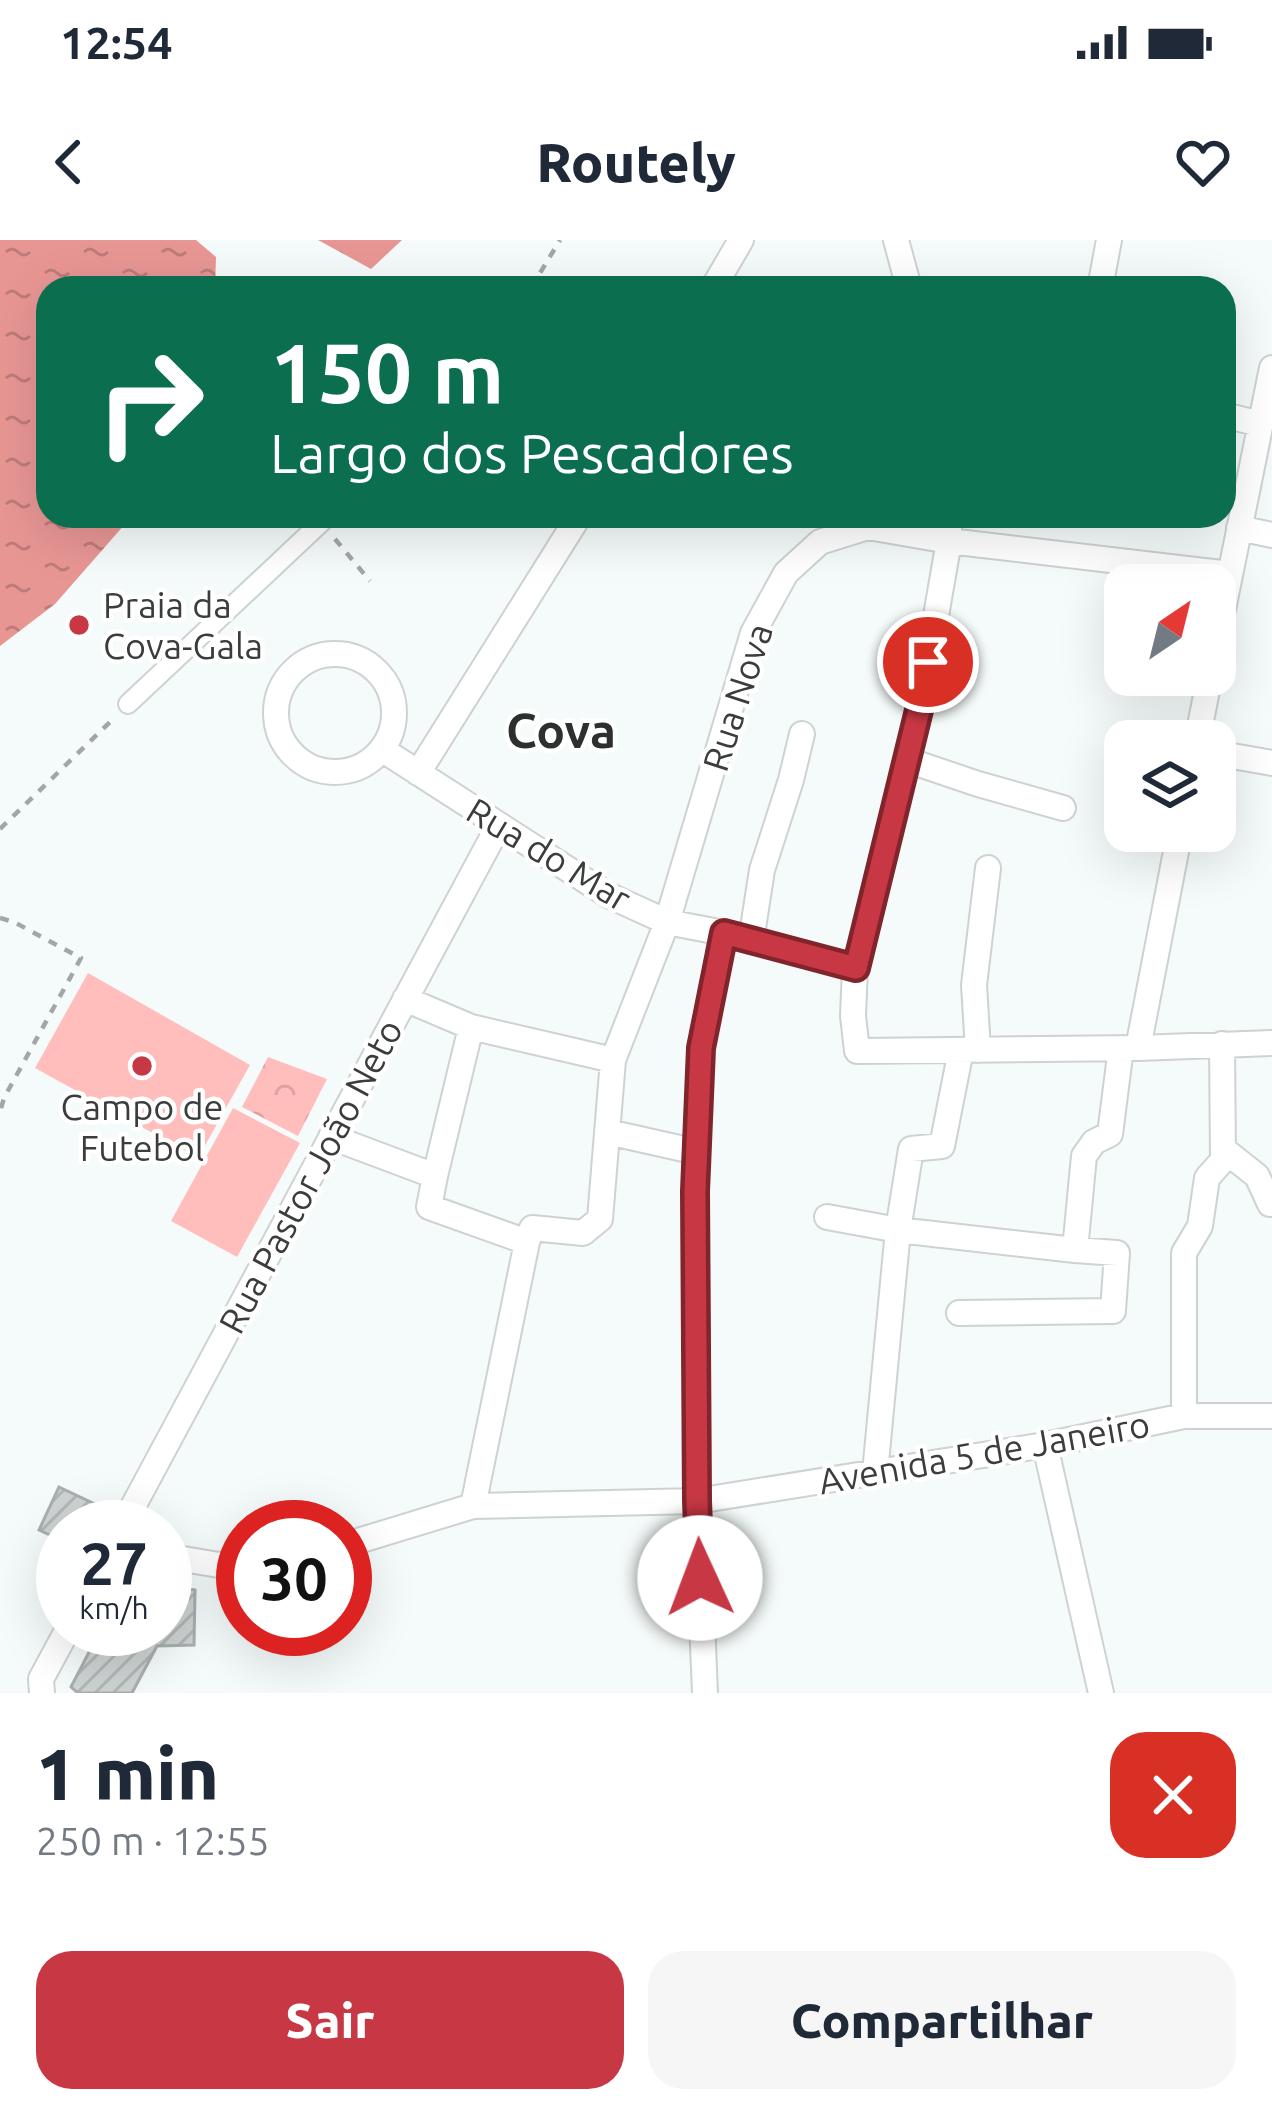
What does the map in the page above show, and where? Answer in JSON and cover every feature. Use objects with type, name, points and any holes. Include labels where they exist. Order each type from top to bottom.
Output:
[{"type":"street","points":[[720,276],[741,240]]},
{"type":"street","points":[[896,240],[906,276]]},
{"type":"street","points":[[1102,276],[1109,240]]},
{"type":"street","points":[[1231,564],[1272,371]]},
{"type":"street","points":[[1236,419],[1260,424]]},
{"type":"street","points":[[128,704],[315,528]]},
{"type":"street","points":[[418,773],[571,528]]},
{"type":"street","name":"Rua Nova","points":[[527,1242],[532,1228],[583,1233],[600,1219],[613,1060],[667,922],[753,633],[786,573],[820,542],[862,528]]},
{"type":"street","points":[[1238,528],[1272,536]]},
{"type":"street","points":[[949,529],[921,702],[856,968],[857,1051],[1272,1043]]},
{"type":"street","name":"Rua Nova","points":[[949,529],[1167,564]]},
{"type":"street","points":[[346,655],[365,663],[381,676],[391,695],[394,716],[383,750],[363,765],[334,773],[314,769],[294,757],[282,740],[275,716],[287,678],[311,658],[346,655]]},
{"type":"street","points":[[751,940],[762,870],[802,734]]},
{"type":"street","name":"Rua do Mar","points":[[383,750],[608,895],[667,922],[856,968]]},
{"type":"street","points":[[1236,757],[1272,764]]},
{"type":"street","points":[[907,760],[1064,808]]},
{"type":"street","name":"Rua Pastor João Neto","points":[[136,1500],[499,825]]},
{"type":"street","points":[[1075,1250],[1084,1156],[1094,1142],[1110,1134],[1175,852]]},
{"type":"street","points":[[875,1473],[898,1230],[911,1149],[942,1146],[969,1050],[988,868]]},
{"type":"street","points":[[705,1693],[697,1501],[697,1152],[701,1048],[724,933]]},
{"type":"street","points":[[405,999],[471,1027],[613,1060]]},
{"type":"street","points":[[471,1027],[429,1207],[527,1242],[473,1506]]},
{"type":"street","points":[[1184,1416],[1184,1252],[1200,1226],[1207,1178],[1222,1160],[1222,1044]]},
{"type":"street","points":[[608,1132],[697,1152]]},
{"type":"street","points":[[331,1137],[435,1176]]},
{"type":"street","points":[[1223,1149],[1257,1176],[1272,1204]]},
{"type":"street","points":[[826,1217],[898,1230],[1117,1253],[1113,1311],[959,1313]]},
{"type":"street","name":"Avenida 5 de Janeiro","points":[[372,1537],[473,1506],[697,1501],[1046,1445],[1184,1416],[1272,1416]]},
{"type":"street","points":[[1046,1445],[1101,1693]]},
{"type":"street","points":[[42,1693],[41,1679],[53,1656]]},
{"type":"path","points":[[538,276],[560,240]]},
{"type":"path","points":[[332,528],[370,581]]},
{"type":"path","points":[[0,829],[128,704]]},
{"type":"path","points":[[0,918],[81,958],[0,1112]]},
{"type":"green space","name":"Campo de Futebol","points":[[88,973],[250,1065],[198,1158],[35,1068]]},
{"type":"green space","points":[[268,1057],[327,1079],[298,1136],[242,1107]]},
{"type":"green space","points":[[233,1108],[300,1143],[237,1257],[171,1221]]},
{"type":"water","points":[[0,240],[196,240],[216,257],[215,276],[36,276],[36,528],[122,528],[55,604],[0,646]]},
{"type":"water","points":[[318,240],[402,240],[371,269]]},
{"type":"building","points":[[59,1487],[86,1500],[53,1500]]},
{"type":"building","points":[[192,1590],[195,1590],[192,1645]]},
{"type":"building","points":[[87,1656],[152,1656],[132,1693],[78,1693],[71,1687]]},
{"type":"place","name":"Praia da Cova-Gala","points":[[79,625]]},
{"type":"place","name":"Campo de Futebol","points":[[142,1066]]},
{"type":"district","name":"Cova","points":[[561,730]]},
{"type":"route","points":[[700,1578],[695,1191],[701,1048],[724,933],[856,968],[928,662]]}]
